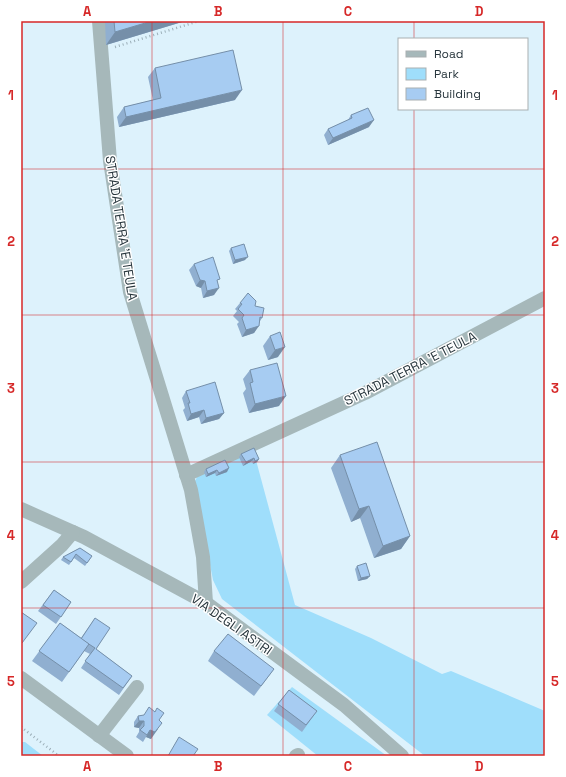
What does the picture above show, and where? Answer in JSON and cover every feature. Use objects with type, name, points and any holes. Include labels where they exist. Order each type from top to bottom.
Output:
[{"type":"street","name":"STRADA TERRA 'E TEULA","points":[[99,21],[110,161],[130,292],[191,490],[203,557],[206,603]]},
{"type":"street","name":"STRADA TERRA 'E TEULA","points":[[186,475],[365,393],[545,298]]},
{"type":"street","name":"VIA DEGLI ASTRI","points":[[21,509],[73,532],[206,603],[344,705],[402,756]]},
{"type":"street","points":[[21,582],[62,545],[73,532]]},
{"type":"street","points":[[21,678],[127,756]]},
{"type":"street","points":[[99,736],[137,687]]},
{"type":"path","points":[[101,51],[199,21]]},
{"type":"path","points":[[21,727],[59,756]]},
{"type":"green space","points":[[253,449],[295,605],[371,638],[442,674],[451,671],[545,711],[545,756],[425,756],[222,599],[213,580],[194,483],[198,475]]},
{"type":"green space","points":[[292,687],[387,756],[318,756],[267,715]]},
{"type":"green space","points":[[21,742],[25,742],[43,756],[21,756]]},
{"type":"building","points":[[114,21],[152,21],[115,32]]},
{"type":"building","points":[[233,50],[242,90],[126,117],[124,107],[161,98],[155,68]]},
{"type":"building","points":[[368,108],[374,120],[333,138],[328,129],[352,118],[351,115]]},
{"type":"building","points":[[244,244],[248,257],[235,260],[231,248]]},
{"type":"building","points":[[213,257],[220,279],[217,280],[219,288],[207,291],[205,281],[200,280],[194,264]]},
{"type":"building","points":[[248,293],[256,301],[255,306],[264,308],[262,318],[260,317],[259,326],[246,330],[242,318],[244,315],[238,309],[242,304],[240,303]]},
{"type":"building","points":[[280,332],[285,347],[275,350],[270,336]]},
{"type":"building","points":[[277,363],[286,396],[255,404],[250,383],[253,382],[250,370]]},
{"type":"building","points":[[215,382],[224,413],[206,418],[204,410],[191,414],[188,403],[190,403],[186,391]]},
{"type":"building","points":[[377,442],[410,536],[383,546],[369,506],[359,509],[340,455]]},
{"type":"building","points":[[254,448],[259,459],[255,461],[254,458],[246,462],[241,454]]},
{"type":"building","points":[[225,460],[229,468],[219,473],[217,470],[208,474],[206,469]]},
{"type":"building","points":[[80,548],[92,556],[87,563],[76,554],[71,562],[63,557]]},
{"type":"building","points":[[366,563],[370,576],[361,578],[357,566]]},
{"type":"building","points":[[54,590],[71,602],[61,617],[43,605]]},
{"type":"building","points":[[21,612],[37,623],[22,643],[21,642]]},
{"type":"building","points":[[95,618],[110,628],[96,649],[132,676],[123,688],[85,661],[95,648],[81,639]]},
{"type":"building","points":[[60,623],[89,644],[69,672],[39,651]]},
{"type":"building","points":[[228,634],[274,669],[261,686],[214,651]]},
{"type":"building","points":[[289,690],[317,711],[306,725],[278,704]]},
{"type":"building","points":[[149,707],[155,712],[157,708],[164,713],[159,720],[162,723],[155,732],[150,730],[147,735],[140,730],[144,726],[144,721],[139,721],[138,716],[144,715]]},
{"type":"building","points":[[179,737],[198,749],[193,756],[168,756]]}]
